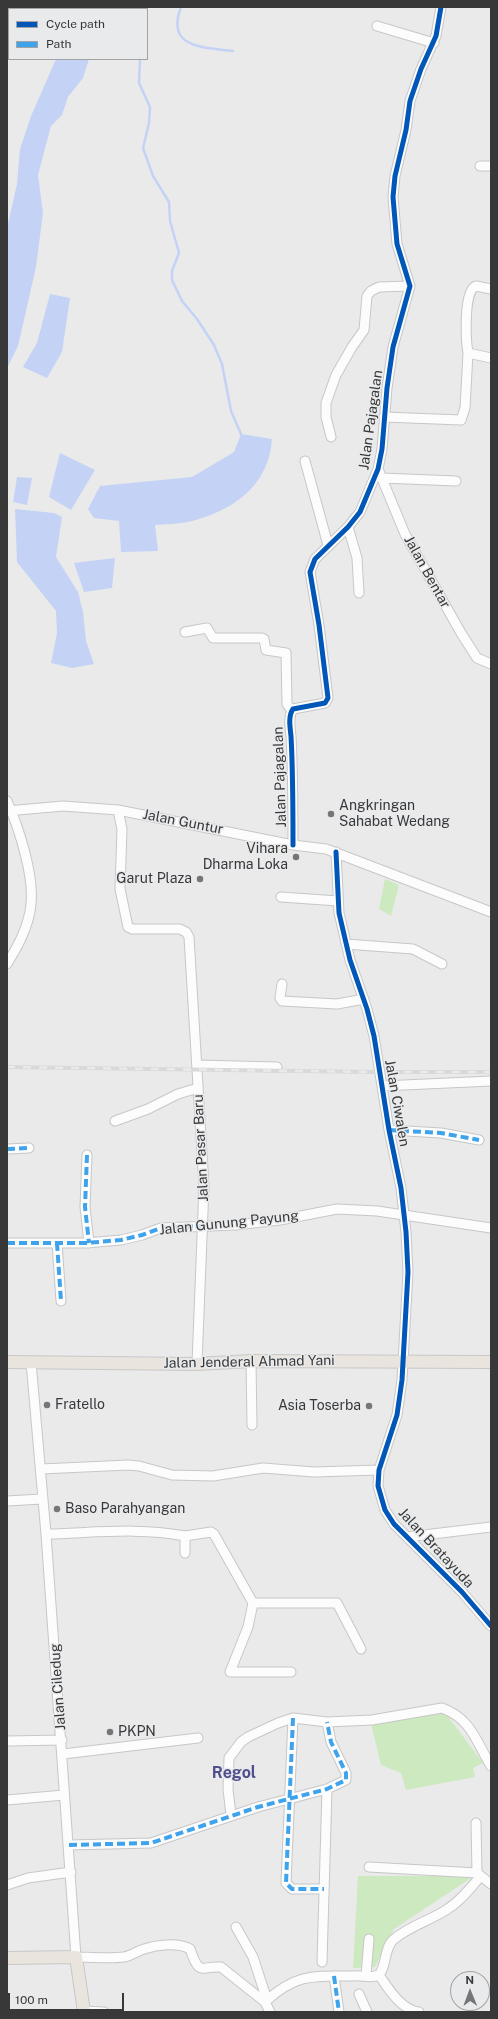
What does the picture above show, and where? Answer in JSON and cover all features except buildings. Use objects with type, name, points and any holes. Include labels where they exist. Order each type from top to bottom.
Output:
[{"type":"main road","name":"Jalan Jenderal Ahmad Yani","points":[[7,1362],[197,1364],[251,1361],[491,1362]]},
{"type":"main road","points":[[7,1958],[76,1957]]},
{"type":"main road","name":"Jalan Ciledug","points":[[76,1957],[84,2012]]},
{"type":"street","points":[[331,437],[326,417],[326,403],[336,375],[352,347],[364,330],[367,296],[371,291],[379,287],[410,286],[397,244],[394,197],[395,176],[406,130],[410,101],[421,69],[434,43],[441,7]]},
{"type":"street","points":[[377,26],[434,43]]},
{"type":"street","points":[[480,166],[491,166]]},
{"type":"street","name":"Jalan Pajagalan","points":[[293,845],[294,778],[290,724],[292,711],[293,709],[326,702],[328,700],[320,632],[310,572],[315,560],[328,545],[348,527],[360,512],[378,469],[393,347],[410,286]]},
{"type":"street","points":[[384,417],[461,420],[464,408],[468,353],[465,319],[472,290],[476,286],[491,289]]},
{"type":"street","points":[[468,353],[491,358]]},
{"type":"street","points":[[305,461],[328,545]]},
{"type":"street","name":"Jalan Bentar","points":[[378,469],[405,534],[464,638],[477,658],[491,664]]},
{"type":"street","points":[[382,478],[456,481]]},
{"type":"street","points":[[348,527],[357,558],[359,593]]},
{"type":"street","points":[[184,632],[207,628],[213,638],[262,638],[264,639],[266,650],[286,653],[288,704],[292,711]]},
{"type":"street","points":[[7,800],[9,811],[27,866],[31,904],[22,935],[7,964]]},
{"type":"street","name":"Jalan Guntur","points":[[9,811],[62,806],[118,810],[293,845],[336,852],[491,912]]},
{"type":"street","points":[[118,810],[122,829],[120,889],[128,927],[132,929],[180,929],[186,932],[189,937],[197,1062],[277,1067]]},
{"type":"street","name":"Jalan Ciwalen","points":[[336,852],[338,901],[346,944],[364,999],[374,1036],[389,1130],[401,1188],[408,1272],[403,1362]]},
{"type":"street","points":[[280,897],[338,901]]},
{"type":"street","points":[[346,944],[413,949],[442,964]]},
{"type":"street","points":[[282,984],[280,998],[282,1001],[337,1004],[364,999]]},
{"type":"street","name":"Jalan Pasar Baru","points":[[197,1062],[203,1170],[203,1226],[197,1364]]},
{"type":"street","points":[[382,1086],[491,1081]]},
{"type":"street","points":[[115,1121],[148,1109],[178,1094],[198,1088]]},
{"type":"street","points":[[389,1130],[441,1132],[479,1140]]},
{"type":"street","points":[[7,1148],[29,1148]]},
{"type":"street","points":[[87,1155],[85,1207],[89,1243]]},
{"type":"street","name":"Jalan Gunung Payung","points":[[7,1243],[89,1243],[121,1240],[142,1236],[161,1228],[280,1220],[337,1209],[361,1209],[491,1228]]},
{"type":"street","points":[[58,1243],[61,1301]]},
{"type":"street","points":[[251,1361],[252,1425]]},
{"type":"street","name":"Jalan Ciledug","points":[[31,1362],[62,1740],[64,1795],[71,1872],[76,1957]]},
{"type":"street","name":"Jalan Bratayuda","points":[[403,1362],[397,1414],[379,1470],[378,1486],[385,1510],[407,1537],[462,1592],[491,1626]]},
{"type":"street","points":[[40,1469],[128,1465],[139,1466],[162,1474],[199,1476],[213,1476],[263,1468],[314,1472],[379,1470]]},
{"type":"street","points":[[7,1501],[42,1498]]},
{"type":"street","points":[[407,1537],[491,1527]]},
{"type":"street","points":[[46,1534],[144,1532],[185,1536],[211,1532],[214,1534],[253,1603],[248,1627],[230,1672],[291,1672]]},
{"type":"street","points":[[185,1536],[185,1553]]},
{"type":"street","points":[[253,1603],[337,1603],[361,1649]]},
{"type":"street","points":[[231,1816],[228,1766],[231,1754],[241,1742],[248,1737],[278,1722],[293,1718],[327,1722],[372,1720],[442,1708],[448,1710],[470,1728],[491,1766]]},
{"type":"street","points":[[293,1718],[286,1883],[292,1889],[324,1889]]},
{"type":"street","points":[[69,1846],[151,1843],[231,1816],[327,1789],[346,1780],[347,1775],[331,1742],[327,1722]]},
{"type":"street","points":[[63,1754],[198,1738]]},
{"type":"street","points":[[7,1741],[62,1740]]},
{"type":"street","points":[[322,1962],[327,1789]]},
{"type":"street","points":[[7,1800],[64,1795]]},
{"type":"street","points":[[379,1975],[382,1971],[387,1949],[391,1942],[414,1926],[451,1907],[479,1874],[476,1823]]},
{"type":"street","points":[[368,1867],[479,1874],[491,1884]]},
{"type":"street","points":[[7,1884],[28,1878],[71,1872]]},
{"type":"street","points":[[236,1927],[254,1957],[270,2012]]},
{"type":"street","points":[[366,1976],[369,1939]]},
{"type":"street","points":[[76,1957],[125,1957],[153,1947],[171,1946],[186,1948],[190,1949],[194,1962],[199,1968],[203,1970],[222,1967],[266,2001]]},
{"type":"street","points":[[266,2001],[282,1987],[303,1978],[379,1975]]},
{"type":"street","points":[[379,1975],[398,2000],[414,2011],[419,2012]]},
{"type":"street","points":[[334,1976],[339,2012]]},
{"type":"street","points":[[359,1994],[367,2012]]},
{"type":"street","points":[[84,2012],[104,2012]]},
{"type":"green space","points":[[385,879],[399,885],[391,916],[379,909]]},
{"type":"green space","points":[[444,1711],[483,1763],[473,1768],[475,1777],[406,1790],[401,1773],[381,1765],[371,1724]]},
{"type":"green space","points":[[358,1876],[474,1876],[394,1929],[375,1967],[353,1968]]},
{"type":"water","points":[[56,60],[89,60],[83,78],[68,97],[62,115],[51,126],[38,175],[43,213],[36,267],[18,346],[7,368],[7,228],[17,184],[20,149],[31,116]]},
{"type":"water","points":[[50,294],[70,298],[62,352],[47,378],[23,367],[37,343]]},
{"type":"water","points":[[241,434],[272,439],[269,456],[264,471],[255,484],[245,495],[219,512],[188,522],[155,525],[158,551],[121,552],[119,521],[94,518],[88,509],[100,486],[192,477],[234,452]]},
{"type":"water","points":[[60,453],[95,470],[71,510],[49,497]]},
{"type":"water","points":[[17,477],[32,478],[27,505],[13,502]]},
{"type":"water","points":[[15,509],[54,513],[62,517],[56,557],[78,592],[83,612],[86,641],[94,664],[72,668],[51,663],[57,633],[56,611],[17,562]]},
{"type":"water","points":[[115,558],[112,588],[84,592],[74,563]]},
{"type":"waterway","points":[[181,7],[177,21],[178,31],[183,38],[190,43],[200,46],[233,51]]},
{"type":"waterway","points":[[140,60],[139,83],[150,107],[149,123],[143,148],[153,176],[169,202],[170,221],[179,253],[172,271],[172,280],[182,301],[197,319],[214,345],[222,364],[231,411],[241,434]]},
{"type":"railway","points":[[7,1067],[373,1072]]},
{"type":"railway","points":[[388,1072],[491,1072]]},
{"type":"marked path","points":[[389,1130],[441,1133],[479,1140]]},
{"type":"marked path","points":[[7,1149],[29,1148]]},
{"type":"marked path","points":[[87,1155],[85,1207],[89,1243]]},
{"type":"marked path","points":[[7,1243],[86,1243],[121,1240],[142,1235],[161,1228],[203,1226]]},
{"type":"marked path","points":[[57,1243],[61,1301]]},
{"type":"marked path","points":[[293,1718],[286,1883],[292,1889],[324,1889]]},
{"type":"marked path","points":[[69,1845],[151,1843],[258,1807],[327,1789],[346,1780],[346,1773],[331,1742],[327,1722]]},
{"type":"marked path","points":[[334,1976],[339,2012]]},
{"type":"cycle path","points":[[293,845],[293,777],[290,715],[293,709],[325,703],[328,698],[319,625],[310,572],[315,559],[348,527],[360,512],[378,469],[382,449],[387,388],[393,347],[410,286],[397,244],[393,197],[395,176],[406,130],[410,101],[421,69],[436,36],[441,7]]},
{"type":"cycle path","points":[[336,852],[339,913],[350,960],[367,1009],[374,1036],[389,1130],[401,1188],[406,1232],[408,1272],[402,1380],[397,1415],[379,1470],[378,1486],[385,1510],[394,1524],[462,1592],[491,1626]]},
{"type":"place","name":"Angkringan Sahabat Wedang","points":[[331,814]]},
{"type":"place","name":"Vihara Dharma Loka","points":[[296,857]]},
{"type":"place","name":"Garut Plaza","points":[[200,879]]},
{"type":"place","name":"Fratello","points":[[47,1405]]},
{"type":"place","name":"Asia Toserba","points":[[369,1406]]},
{"type":"place","name":"Baso Parahyangan","points":[[57,1509]]},
{"type":"place","name":"PKPN","points":[[110,1732]]},
{"type":"district","name":"Regol","points":[[234,1773]]}]
